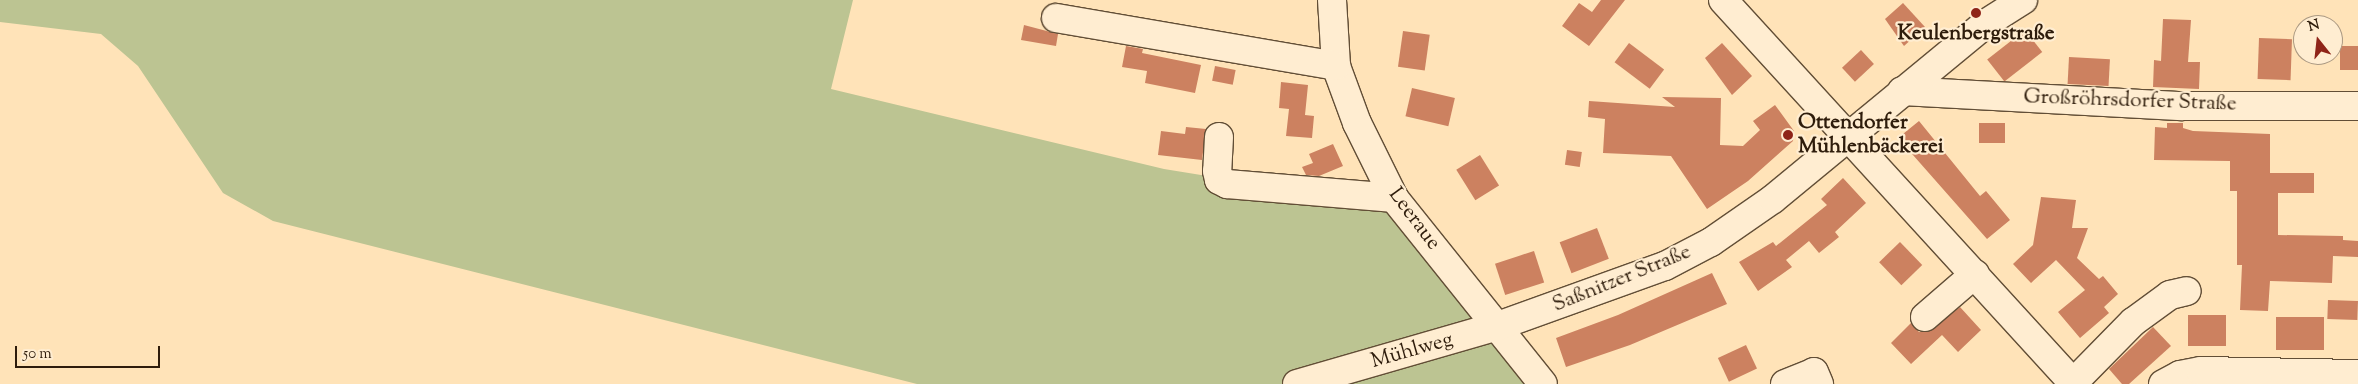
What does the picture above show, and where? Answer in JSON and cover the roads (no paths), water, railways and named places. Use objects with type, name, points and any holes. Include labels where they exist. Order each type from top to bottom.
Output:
[{"type":"street","name":"Leeraue","points":[[1332,0],[1336,66],[1357,123],[1394,198],[1498,326],[1542,384]]},
{"type":"street","points":[[1723,0],[1849,135],[2074,383],[2132,322],[2170,295],[2187,291]]},
{"type":"street","name":"Saßnitzer Straße","points":[[1498,326],[1607,290],[1665,266],[1711,242],[1773,199],[1985,24],[2024,0]]},
{"type":"street","points":[[1056,18],[1336,66]]},
{"type":"street","name":"Großröhrsdorfer Straße","points":[[1902,91],[2183,106],[2358,106]]},
{"type":"street","points":[[1218,137],[1216,171],[1219,180],[1227,184],[1394,198]]},
{"type":"street","points":[[1925,317],[1975,274]]},
{"type":"street","name":"Mühlweg","points":[[1312,382],[1498,326]]},
{"type":"street","points":[[1785,384],[1814,372],[1819,384]]},
{"type":"street","points":[[2163,384],[2180,375],[2201,372],[2358,374]]},
{"type":"place","name":"Keulenbergstraße","points":[[1976,13]]},
{"type":"place","name":"Ottendorfer Mühlenbäckerei","points":[[1788,135]]}]
